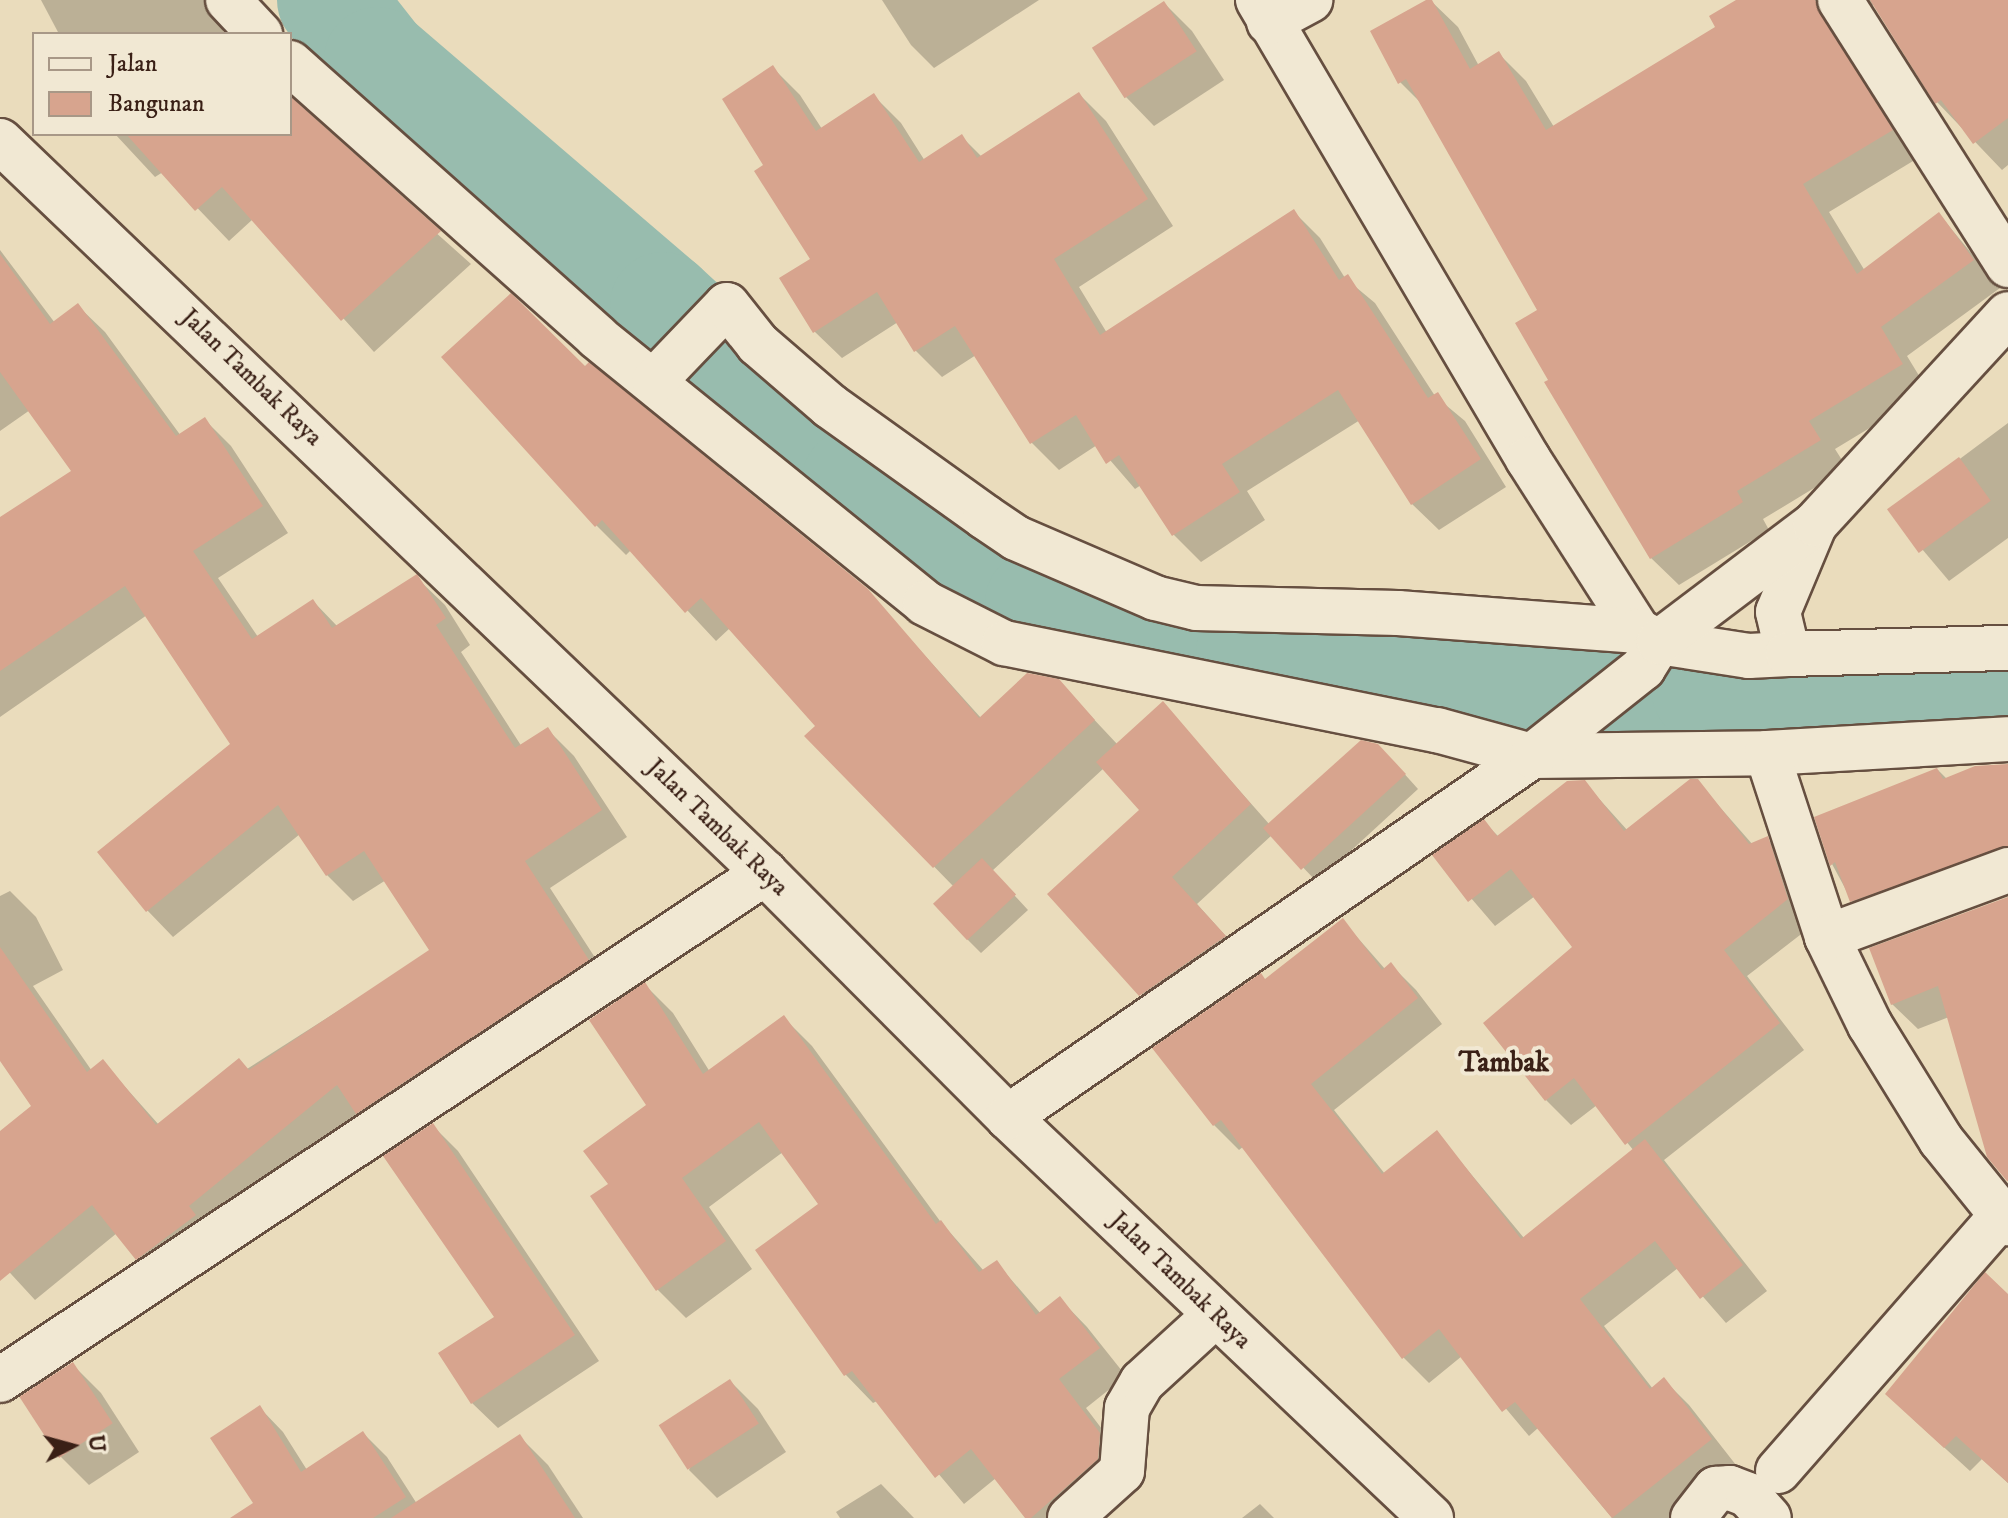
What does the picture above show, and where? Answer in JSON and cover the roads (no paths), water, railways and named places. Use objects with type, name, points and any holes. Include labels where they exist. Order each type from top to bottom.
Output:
[{"type":"street","points":[[228,0],[258,32]]},
{"type":"street","points":[[1310,0],[1264,11],[1528,459],[1647,647]]},
{"type":"street","points":[[1840,0],[2008,265]]},
{"type":"street","points":[[292,65],[474,231],[657,376],[925,603],[964,626],[1004,643],[1437,730],[1540,747],[1767,753],[2008,739]]},
{"type":"street","name":"Jalan Tambak Raya","points":[[0,141],[765,873],[1008,1117],[1431,1518]]},
{"type":"street","points":[[657,376],[727,305],[758,344],[830,406],[1016,538],[1120,586],[1196,608],[1398,613],[1647,647],[1749,656],[2008,648]]},
{"type":"street","points":[[1008,1117],[1540,747],[1647,647],[1815,524],[2008,314]]},
{"type":"street","points":[[1788,654],[1778,612],[1815,524]]},
{"type":"street","points":[[1767,753],[1827,937],[1870,1025],[1941,1140],[2005,1219],[1778,1471]]},
{"type":"street","points":[[1827,937],[2008,870]]},
{"type":"street","points":[[0,1380],[765,873]]},
{"type":"street","points":[[1070,1518],[1122,1471],[1127,1408],[1142,1382],[1215,1315]]},
{"type":"street","points":[[1693,1518],[1716,1489],[1730,1488],[1748,1495],[1769,1518]]},
{"type":"waterway","points":[[330,0],[377,60],[663,305],[855,481],[1038,603],[1249,652],[1705,691],[2008,697]]},
{"type":"district","name":"Tambak","points":[[1504,1063]]}]
